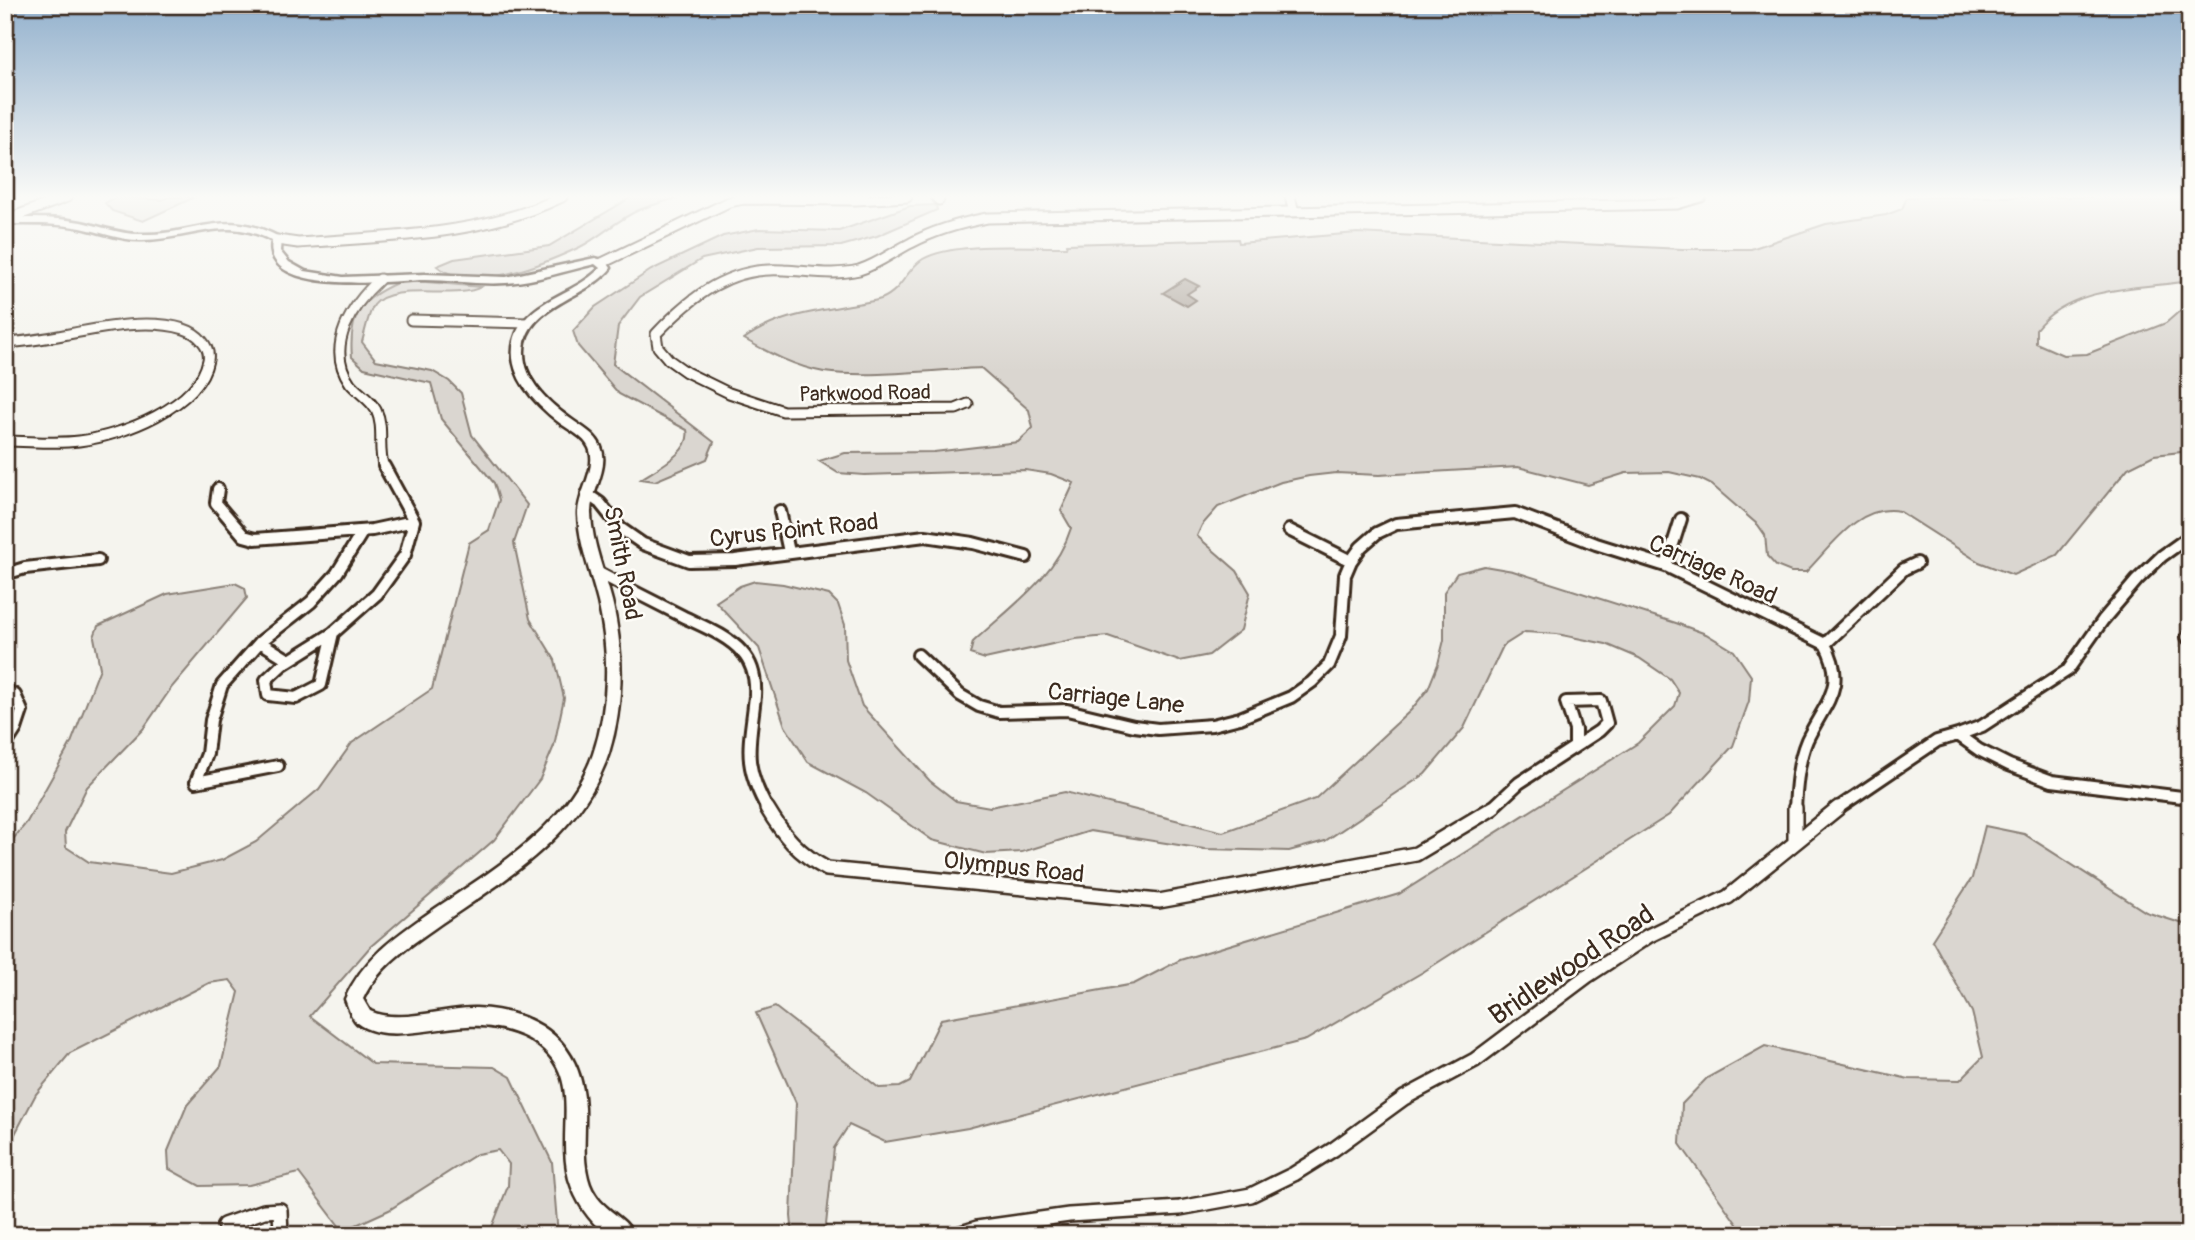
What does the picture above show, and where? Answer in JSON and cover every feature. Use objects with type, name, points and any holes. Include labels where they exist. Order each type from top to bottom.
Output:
[{"type":"street","points":[[277,255],[284,266],[311,276],[339,281],[438,277],[502,280],[596,261],[603,263],[620,255]]},
{"type":"street","name":"Parkwood Road","points":[[892,255],[869,267],[828,274],[775,269],[732,275],[692,296],[656,334],[654,343],[659,352],[682,371],[757,404],[783,411],[956,409],[968,404]]},
{"type":"street","points":[[411,320],[527,323],[539,312],[600,276],[606,268],[603,263]]},
{"type":"street","points":[[333,633],[321,685],[302,698],[288,701],[268,695],[266,680],[289,660],[333,633],[377,594],[405,555],[414,521],[386,475],[379,451],[381,424],[375,407],[351,383],[341,366],[339,340],[365,293],[380,279]]},
{"type":"street","name":"Smith Road","points":[[527,323],[520,341],[519,358],[523,375],[534,392],[588,437],[596,448],[597,460],[584,509],[614,643],[614,685],[600,755],[584,789],[565,816],[526,854],[414,932],[381,960],[365,978],[354,999],[365,1018],[376,1023],[478,1016],[503,1021],[537,1034],[559,1053],[570,1070],[576,1090],[578,1174],[585,1196],[598,1216],[624,1235]]},
{"type":"street","points":[[5,343],[54,340],[140,326],[167,326],[193,332],[205,344],[209,357],[202,375],[186,396],[139,424],[82,441],[5,441]]},
{"type":"street","points":[[218,489],[216,503],[244,536],[255,539],[363,531],[414,521]]},
{"type":"street","name":"Cyrus Point Road","points":[[587,494],[600,503],[621,528],[643,544],[689,561],[734,561],[925,536],[973,543],[1026,557]]},
{"type":"street","points":[[780,511],[789,552]]},
{"type":"street","name":"Carriage Road","points":[[1349,560],[1378,530],[1396,524],[1515,513],[1596,544],[1666,566],[1825,644]]},
{"type":"street","points":[[1666,566],[1681,519]]},
{"type":"street","points":[[1289,530],[1349,560]]},
{"type":"street","points":[[278,766],[196,782],[207,754],[211,720],[222,685],[260,642],[311,601],[337,573],[363,531]]},
{"type":"street","name":"Bridlewood Road","points":[[954,1235],[977,1228],[1069,1215],[1180,1208],[1251,1195],[1324,1155],[1404,1098],[1475,1060],[1587,976],[1648,936],[1728,897],[1827,815],[1937,741],[1982,726],[2068,670],[2078,661],[2094,633],[2136,583],[2172,547],[2190,536]]},
{"type":"street","points":[[5,574],[25,568],[98,560]]},
{"type":"street","name":"Carriage Lane","points":[[919,655],[956,690],[987,710],[1011,714],[1044,709],[1070,710],[1136,727],[1181,729],[1231,722],[1281,702],[1314,680],[1330,664],[1342,634],[1343,580],[1349,560]]},
{"type":"street","points":[[1796,842],[1793,801],[1802,752],[1838,680],[1835,658],[1825,644],[1904,569],[1917,563]]},
{"type":"street","name":"Olympus Road","points":[[597,572],[723,638],[741,652],[753,670],[756,688],[748,744],[750,771],[758,790],[791,841],[805,857],[827,869],[1159,901],[1416,854],[1493,808],[1519,783],[1575,745]]},
{"type":"street","points":[[260,642],[289,660]]},
{"type":"street","points":[[5,690],[15,695],[22,711],[16,729],[5,746]]},
{"type":"street","points":[[1958,736],[2009,765],[2052,781],[2190,798]]},
{"type":"street","points":[[224,1225],[264,1211],[280,1210],[281,1235]]},
{"type":"shaded area","points":[[484,255],[561,255],[508,274],[469,278],[452,274],[437,266],[454,259]]},
{"type":"shaded area","points":[[683,255],[721,255],[702,259],[640,297],[618,326],[613,364],[714,442],[707,459],[655,481],[641,479],[679,452],[687,438],[687,430],[619,394],[578,346],[573,331],[595,307],[651,270]]},
{"type":"shaded area","points":[[933,255],[2190,255],[2190,281],[2128,288],[2068,304],[2036,329],[2036,343],[2063,355],[2087,354],[2166,323],[2190,302],[2190,451],[2154,455],[2128,468],[2057,555],[2013,575],[1979,562],[1899,511],[1885,510],[1859,520],[1847,529],[1806,572],[1791,572],[1776,566],[1767,556],[1765,535],[1758,525],[1712,485],[1700,479],[1669,472],[1626,473],[1588,485],[1518,467],[1309,476],[1281,482],[1218,507],[1202,525],[1197,536],[1237,571],[1250,593],[1241,630],[1209,655],[1179,661],[1108,636],[1075,639],[985,659],[970,654],[973,642],[1030,591],[1064,546],[1071,528],[1061,511],[1074,483],[1051,474],[1025,470],[864,475],[838,473],[819,461],[845,453],[934,452],[1018,442],[1033,428],[1029,410],[981,368],[881,374],[824,372],[793,363],[744,339],[769,325],[795,316],[881,299],[894,290],[923,259]]},
{"type":"shaded area","points":[[1185,279],[1199,286],[1187,294],[1196,300],[1187,306],[1163,293]]},
{"type":"shaded area","points":[[404,280],[481,287],[456,292],[409,292],[383,298],[372,309],[362,342],[376,360],[432,371],[449,381],[461,393],[472,435],[527,505],[514,543],[530,619],[555,660],[564,698],[554,746],[540,779],[494,840],[370,947],[310,1016],[373,1064],[494,1067],[511,1077],[552,1162],[558,1235],[489,1235],[508,1186],[509,1164],[498,1150],[477,1154],[389,1210],[343,1231],[299,1173],[249,1185],[200,1186],[169,1169],[168,1151],[187,1105],[221,1066],[239,992],[230,980],[209,983],[70,1053],[36,1094],[5,1153],[5,849],[27,822],[71,743],[100,668],[94,637],[98,626],[167,594],[235,583],[245,588],[247,598],[172,687],[143,729],[87,787],[65,832],[66,847],[89,862],[171,873],[222,860],[256,842],[319,789],[352,743],[432,689],[469,543],[489,530],[499,500],[494,483],[441,419],[431,383],[364,368],[352,357],[353,328],[362,307],[378,292]]},
{"type":"shaded area","points":[[1484,566],[1513,571],[1676,623],[1706,634],[1734,651],[1751,676],[1749,701],[1733,746],[1669,815],[1423,972],[1306,1040],[968,1128],[885,1142],[849,1125],[834,1148],[826,1225],[820,1235],[793,1235],[791,1216],[796,1103],[756,1013],[775,1007],[879,1088],[900,1087],[910,1082],[941,1019],[1134,984],[1180,960],[1399,894],[1638,743],[1675,706],[1679,693],[1670,679],[1639,658],[1606,644],[1557,634],[1525,632],[1503,646],[1464,728],[1425,774],[1325,841],[1289,851],[1204,849],[1090,831],[1022,852],[986,854],[932,840],[866,793],[808,762],[785,726],[759,648],[716,602],[740,586],[755,581],[783,584],[829,595],[838,604],[845,625],[846,660],[862,706],[930,781],[956,801],[990,807],[1065,792],[1223,832],[1315,799],[1411,710],[1428,689],[1438,664],[1444,640],[1444,592],[1457,573]]},
{"type":"shaded area","points":[[1985,826],[2024,834],[2146,912],[2190,926],[2190,1235],[1738,1235],[1737,1224],[1680,1144],[1682,1104],[1707,1078],[1765,1046],[1909,1079],[1960,1080],[1983,1057],[1972,1012],[1932,940],[1972,878]]}]
